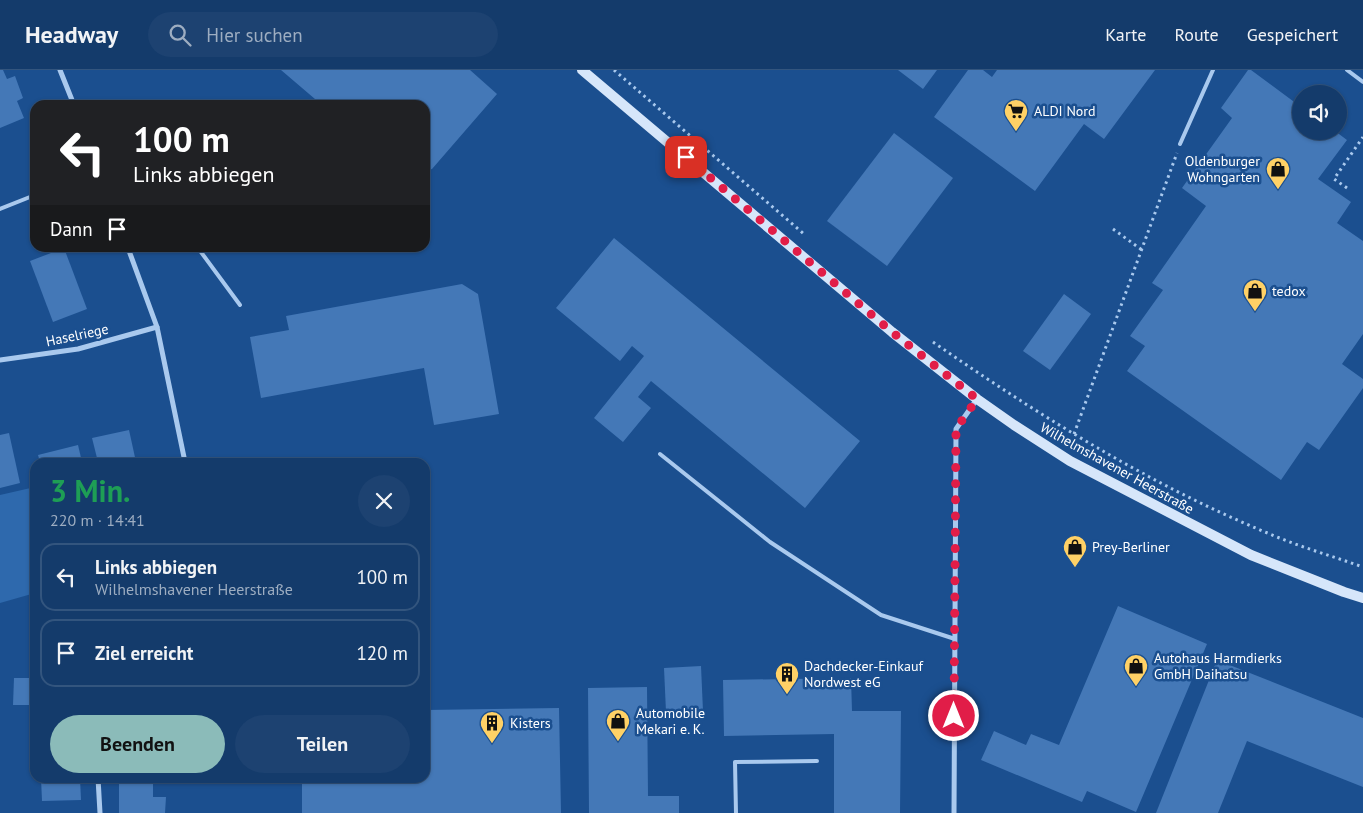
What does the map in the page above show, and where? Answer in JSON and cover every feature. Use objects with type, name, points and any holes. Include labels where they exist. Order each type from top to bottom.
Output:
[{"type":"street","points":[[60,70],[72,100]]},
{"type":"street","name":"Wilhelmshavener Heerstraße","points":[[582,70],[892,332],[977,399],[1014,425],[1070,461],[1251,555],[1363,598]]},
{"type":"street","points":[[129,252],[157,327],[184,458]]},
{"type":"street","name":"Haselriege","points":[[0,360],[78,349],[157,327]]},
{"type":"street","points":[[954,813],[956,429],[977,399]]},
{"type":"street","points":[[98,783],[100,813]]},
{"type":"lane","points":[[1180,144],[1213,70]]},
{"type":"lane","points":[[1347,70],[1363,82]]},
{"type":"lane","points":[[0,209],[30,197]]},
{"type":"lane","points":[[201,252],[240,305]]},
{"type":"lane","points":[[660,454],[770,542],[881,615],[955,639]]},
{"type":"lane","points":[[736,813],[735,762],[817,761]]},
{"type":"path","points":[[614,70],[806,237]]},
{"type":"path","points":[[1346,188],[1334,179],[1363,137]]},
{"type":"path","points":[[1074,434],[1180,144]]},
{"type":"path","points":[[1113,229],[1142,250]]},
{"type":"path","points":[[925,337],[1010,395],[1166,486],[1261,530],[1363,567]]},
{"type":"shaded area","points":[[30,488],[30,594],[0,603],[0,495]]},
{"type":"building","points":[[0,70],[3,70],[7,79],[15,76],[23,98],[17,101],[24,118],[0,128]]},
{"type":"building","points":[[281,70],[470,70],[497,94],[430,170],[430,100],[316,100]]},
{"type":"building","points":[[898,70],[937,70],[923,89]]},
{"type":"building","name":"ALDI Nord","points":[[968,70],[983,70],[992,77],[997,70],[1155,70],[1104,139],[1084,124],[1035,191],[934,117]]},
{"type":"building","name":"tedox","points":[[1248,70],[1251,70],[1292,100],[1292,140],[1347,140],[1318,179],[1351,202],[1337,223],[1363,241],[1363,334],[1342,364],[1363,379],[1363,388],[1319,450],[1307,442],[1281,480],[1127,371],[1145,346],[1130,336],[1163,290],[1152,283],[1206,206],[1182,188],[1232,118],[1221,108]]},
{"type":"building","points":[[894,133],[953,178],[887,266],[827,221]]},
{"type":"building","points":[[614,238],[860,441],[805,508],[651,381],[638,397],[651,408],[623,442],[594,418],[644,356],[632,346],[620,361],[556,308]]},
{"type":"building","points":[[54,252],[66,252],[87,309],[53,322],[30,261]]},
{"type":"building","points":[[462,284],[478,294],[499,414],[434,425],[424,368],[261,398],[250,337],[289,330],[286,316]]},
{"type":"building","points":[[1064,294],[1091,314],[1050,370],[1023,351]]},
{"type":"building","points":[[129,430],[135,458],[97,458],[92,438]]},
{"type":"building","points":[[9,433],[20,483],[0,488],[0,435]]},
{"type":"building","points":[[78,445],[81,458],[39,458],[38,455]]},
{"type":"building","name":"Autohaus Harmdierks GmbH Daihatsu","points":[[1118,606],[1207,644],[1136,812],[1087,791],[1082,802],[981,760],[994,731],[1026,745],[1031,734],[1059,745]]},
{"type":"building","points":[[1217,660],[1363,718],[1363,787],[1247,741],[1218,813],[1156,813]]},
{"type":"building","points":[[701,666],[703,711],[666,712],[664,668]]},
{"type":"building","points":[[14,678],[30,678],[30,705],[13,705]]},
{"type":"building","points":[[851,678],[852,711],[901,711],[900,813],[834,813],[834,734],[724,736],[723,680]]},
{"type":"building","name":"Automobile Mekari e. K.","points":[[647,687],[648,796],[679,796],[679,813],[589,813],[588,688]]},
{"type":"building","name":"Kisters","points":[[559,708],[561,813],[302,813],[302,783],[430,783],[430,710]]},
{"type":"building","points":[[41,783],[80,783],[81,800],[42,801]]},
{"type":"building","points":[[153,783],[153,797],[166,797],[165,813],[119,813],[119,784]]},
{"type":"place","name":"ALDI Nord","points":[[1016,132]]},
{"type":"place","name":"Oldenburger Wohngarten","points":[[1278,190]]},
{"type":"place","name":"tedox","points":[[1255,312]]},
{"type":"place","name":"Prey-Berliner","points":[[1075,568]]},
{"type":"place","name":"Autohaus Harmdierks GmbH Daihatsu","points":[[1136,687]]},
{"type":"place","name":"Dachdecker-Einkauf Nordwest eG","points":[[787,695]]},
{"type":"place","name":"Automobile Mekari e. K.","points":[[618,742]]},
{"type":"place","name":"Kisters","points":[[492,744]]},
{"type":"route","points":[[686,157],[892,332],[977,399],[956,429],[954,716]]}]
